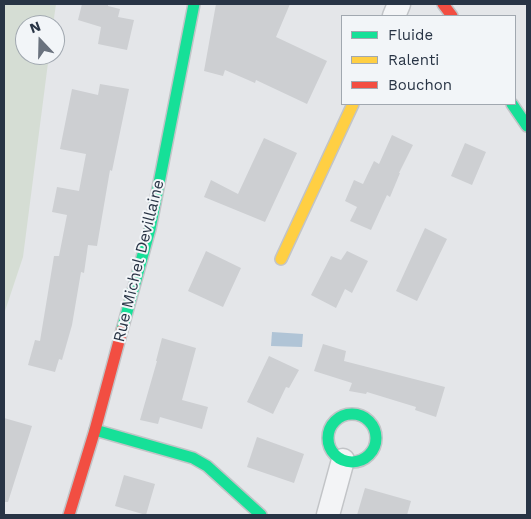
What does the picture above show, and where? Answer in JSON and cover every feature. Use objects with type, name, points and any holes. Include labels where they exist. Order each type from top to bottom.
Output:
[{"type":"street","name":"Rue Michel Devillaine","points":[[69,515],[95,430],[150,229],[194,4]]},
{"type":"street","points":[[281,259],[353,105]]},
{"type":"street","points":[[513,105],[527,126]]},
{"type":"street","points":[[352,413],[367,418],[373,424],[377,439],[371,453],[358,462],[343,460],[336,456],[328,441],[328,433],[331,426],[337,419],[352,413]]},
{"type":"street","points":[[95,430],[193,458],[207,466],[262,515]]},
{"type":"street","points":[[328,515],[343,460]]},
{"type":"shaded area","points":[[4,4],[56,4],[54,15],[15,15],[15,65],[48,65],[23,257],[4,314]]},
{"type":"water","points":[[272,332],[303,334],[302,347],[271,346]]},
{"type":"building","points":[[82,4],[108,4],[108,6],[120,9],[118,17],[134,20],[127,50],[98,44],[101,27],[78,20]]},
{"type":"building","points":[[216,4],[290,4],[276,37],[327,61],[307,104],[256,80],[255,83],[225,70],[223,76],[204,71]]},
{"type":"building","points":[[100,84],[129,89],[112,171],[110,170],[97,246],[88,245],[84,273],[81,272],[72,325],[62,360],[59,359],[55,372],[28,365],[35,340],[40,341],[54,256],[59,256],[67,215],[52,212],[57,187],[79,191],[86,154],[60,149],[72,89],[98,95]]},
{"type":"building","points":[[392,135],[413,145],[390,197],[387,195],[371,230],[350,221],[357,207],[345,201],[354,180],[363,184],[374,161],[379,164]]},
{"type":"building","points":[[264,138],[297,153],[265,222],[204,197],[211,180],[238,194]]},
{"type":"building","points":[[465,143],[486,152],[472,185],[451,176]]},
{"type":"building","points":[[425,228],[447,239],[417,301],[396,291]]},
{"type":"building","points":[[206,251],[241,268],[223,307],[188,291]]},
{"type":"building","points":[[347,251],[368,261],[352,293],[345,289],[336,308],[311,295],[331,256],[341,260]]},
{"type":"building","points":[[162,338],[196,348],[182,400],[208,407],[202,429],[160,417],[158,424],[140,420]]},
{"type":"building","points":[[323,344],[346,351],[344,361],[445,387],[436,417],[415,410],[416,407],[367,392],[366,394],[349,391],[352,383],[314,371]]},
{"type":"building","points":[[269,356],[299,370],[289,388],[286,387],[273,414],[247,402]]},
{"type":"building","points":[[4,418],[32,426],[8,502],[4,502]]},
{"type":"building","points":[[257,437],[304,454],[294,483],[247,467]]},
{"type":"building","points":[[124,475],[155,484],[146,515],[115,506]]},
{"type":"building","points":[[365,488],[411,501],[407,515],[357,515]]},
{"type":"traffic: fast","points":[[122,330],[150,229],[194,4]]},
{"type":"traffic: fast","points":[[513,105],[527,126]]},
{"type":"traffic: fast","points":[[347,414],[357,414],[369,421],[376,433],[376,438],[376,443],[369,455],[357,462],[347,462],[339,458],[332,451],[328,443],[328,433],[332,425],[339,418],[347,414]]},
{"type":"traffic: fast","points":[[95,430],[193,458],[207,466],[261,515]]},
{"type":"traffic: slow","points":[[281,259],[353,105]]},
{"type":"traffic: jam","points":[[443,4],[451,15]]},
{"type":"traffic: jam","points":[[69,515],[95,430],[122,330]]}]
